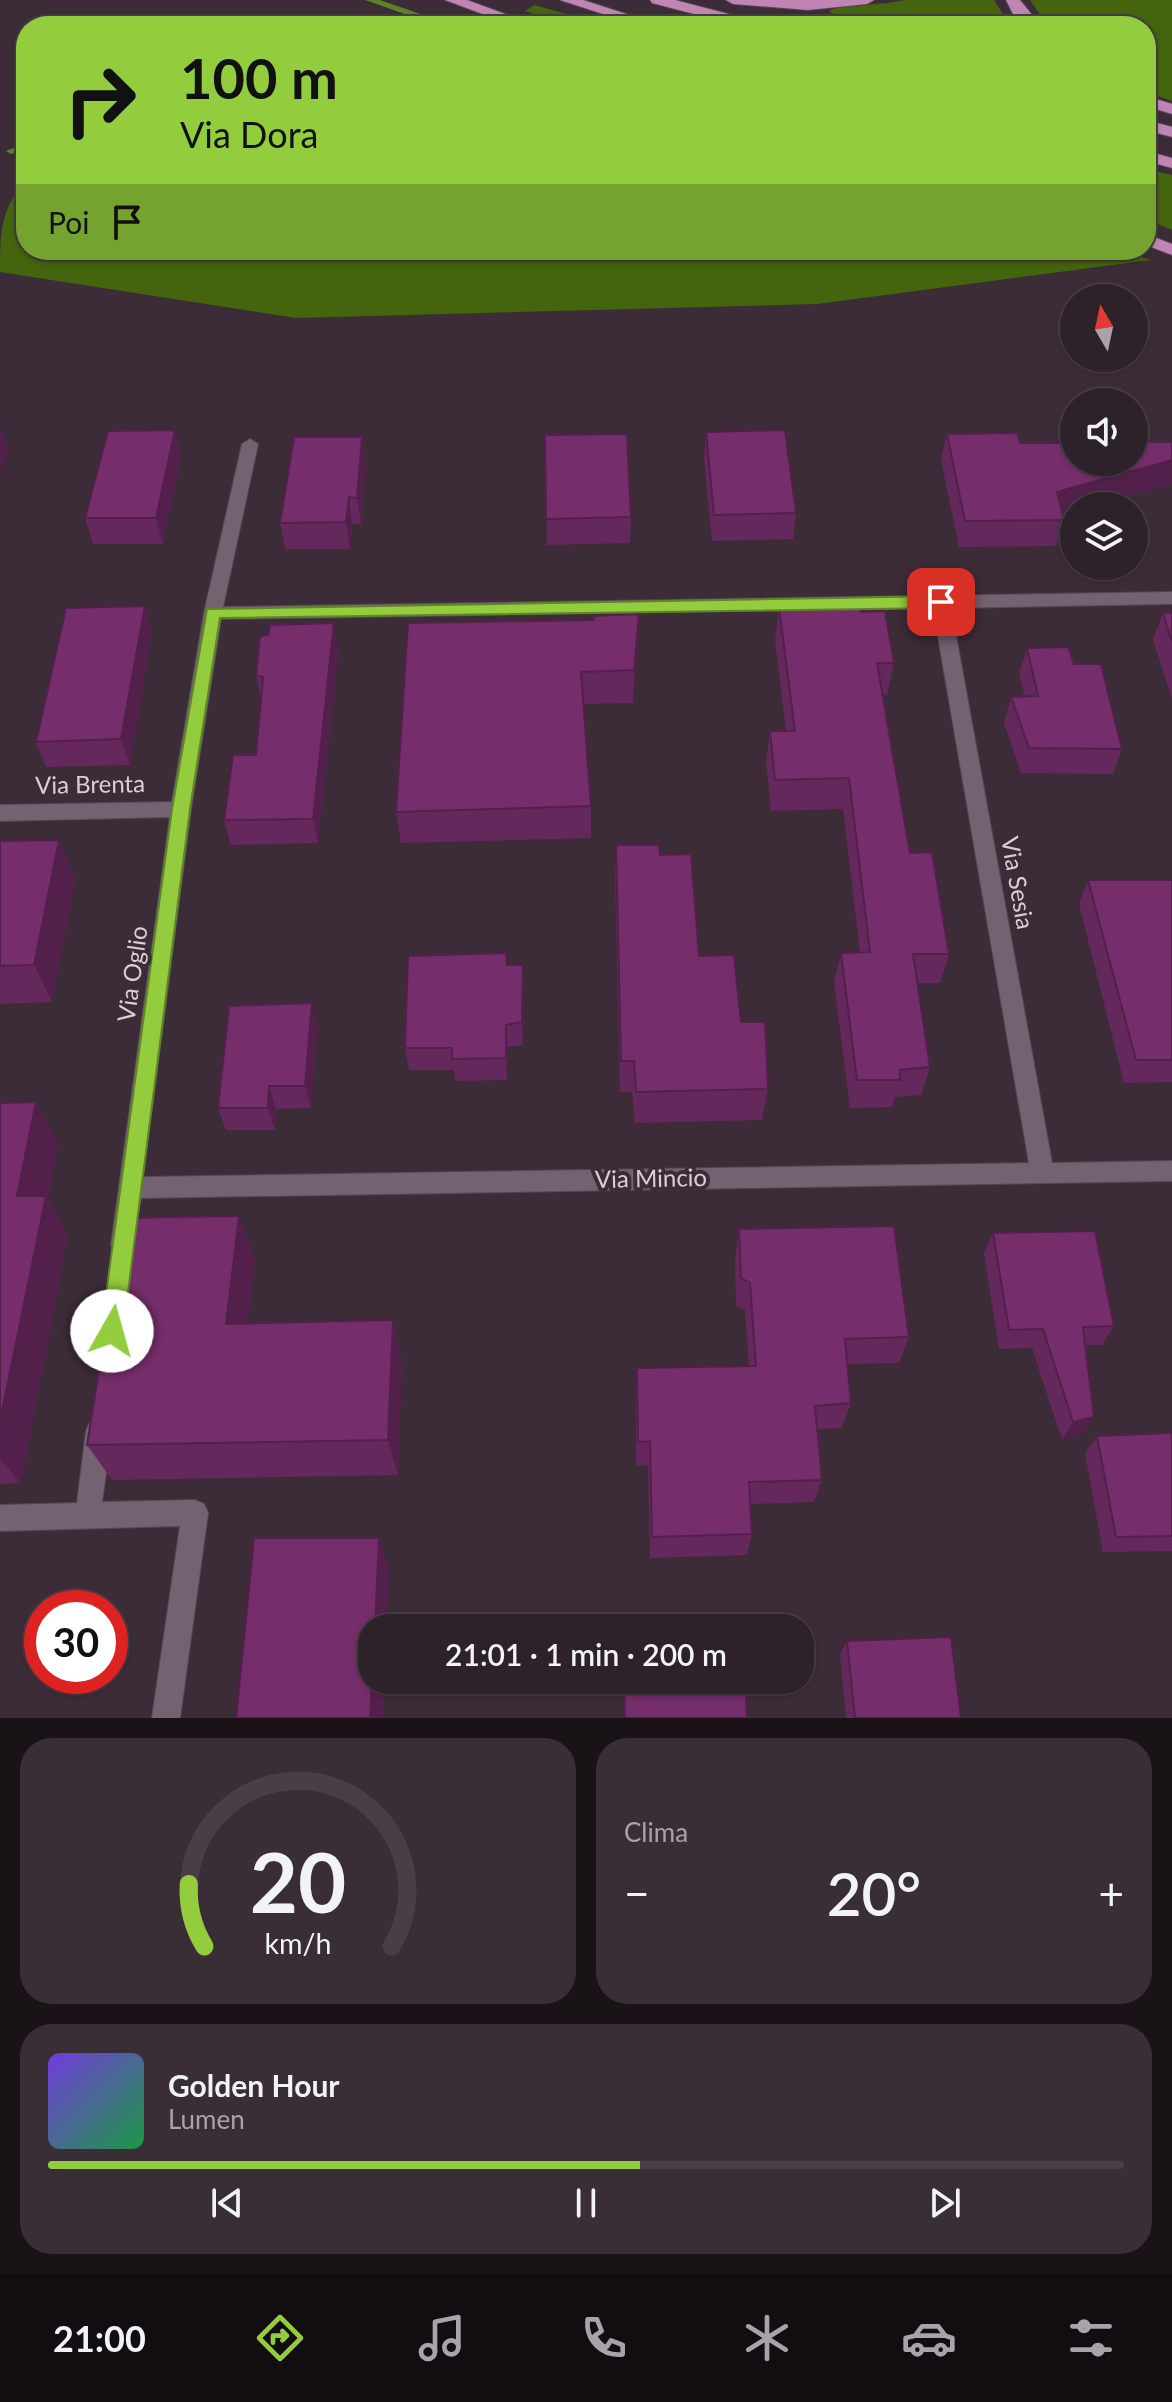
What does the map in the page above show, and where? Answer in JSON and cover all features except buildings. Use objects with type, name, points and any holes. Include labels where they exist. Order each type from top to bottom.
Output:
[{"type":"highway","points":[[452,0],[500,16]]},
{"type":"highway","points":[[567,0],[622,16]]},
{"type":"highway","points":[[657,0],[719,16]]},
{"type":"highway","points":[[733,0],[808,6],[867,0]]},
{"type":"street","name":"Via Oglio","points":[[121,1263],[181,809],[213,613],[250,444]]},
{"type":"street","points":[[213,613],[1172,598]]},
{"type":"street","name":"Via Sesia","points":[[941,602],[1042,1173]]},
{"type":"street","name":"Via Brenta","points":[[0,813],[181,809]]},
{"type":"street","name":"Via Mincio","points":[[131,1188],[1172,1171]]},
{"type":"street","points":[[88,1514],[102,1414]]},
{"type":"street","points":[[0,1518],[195,1513],[166,1718]]},
{"type":"green space","points":[[904,0],[994,0],[1004,16],[838,16],[829,11]]},
{"type":"green space","points":[[1030,0],[1172,0],[1172,101],[1156,95],[1156,16],[1041,16]]},
{"type":"green space","points":[[534,5],[574,16],[540,16],[525,11]]},
{"type":"green space","points":[[1156,171],[1172,175],[1172,230],[1156,223]]},
{"type":"green space","points":[[16,194],[16,260],[1150,260],[817,304],[296,318],[0,272],[1,235]]},
{"type":"waterway","points":[[370,0],[421,16]]},
{"type":"waterway","points":[[11,151],[16,149]]},
{"type":"route","points":[[112,1331],[181,809],[213,613],[941,602]]}]
